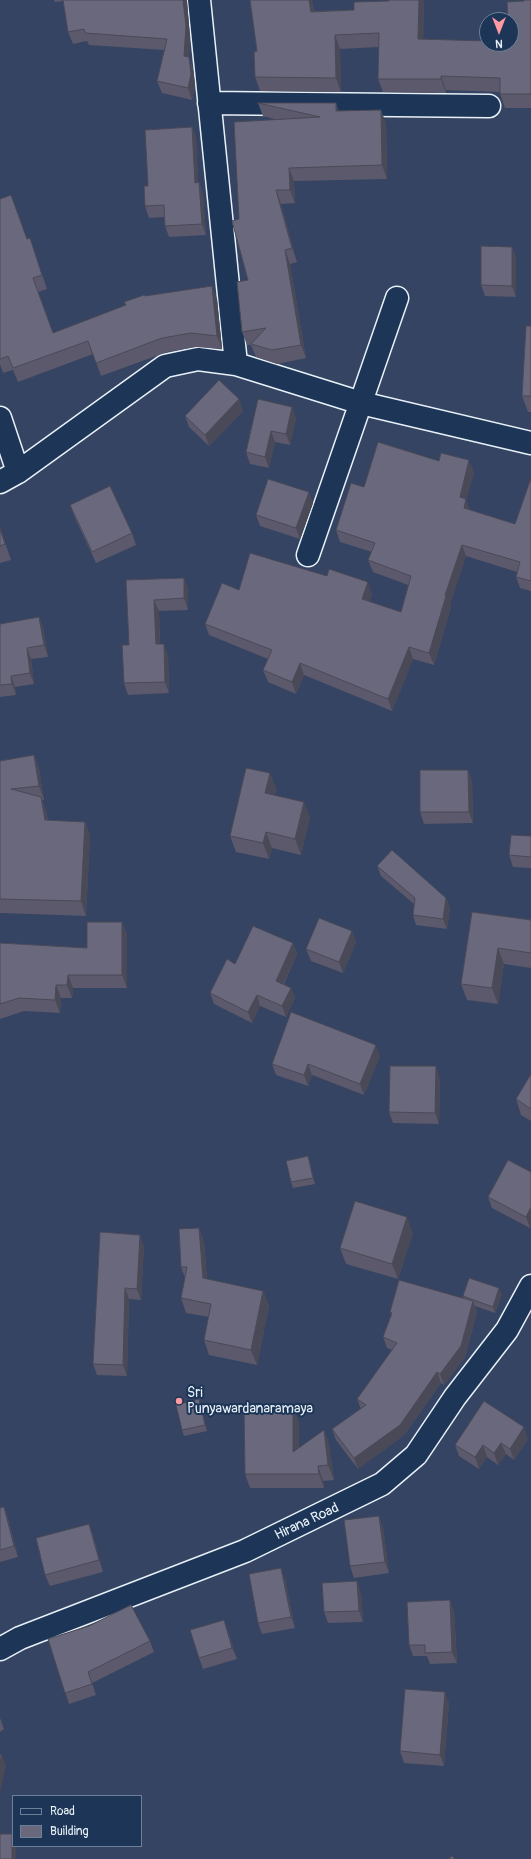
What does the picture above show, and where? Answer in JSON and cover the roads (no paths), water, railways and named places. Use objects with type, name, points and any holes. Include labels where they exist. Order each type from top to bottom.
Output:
[{"type":"street","points":[[199,0],[236,364]]},
{"type":"street","points":[[209,103],[489,106]]},
{"type":"street","points":[[308,556],[396,298]]},
{"type":"street","points":[[0,418],[9,477],[165,366],[198,359],[236,364],[361,403],[531,443]]},
{"type":"street","name":"Hirana Road","points":[[0,1649],[20,1638],[245,1551],[382,1484],[416,1455],[455,1397],[507,1330],[531,1286]]},
{"type":"place","name":"Sri Punyawardanaramaya","points":[[179,1401]]}]
